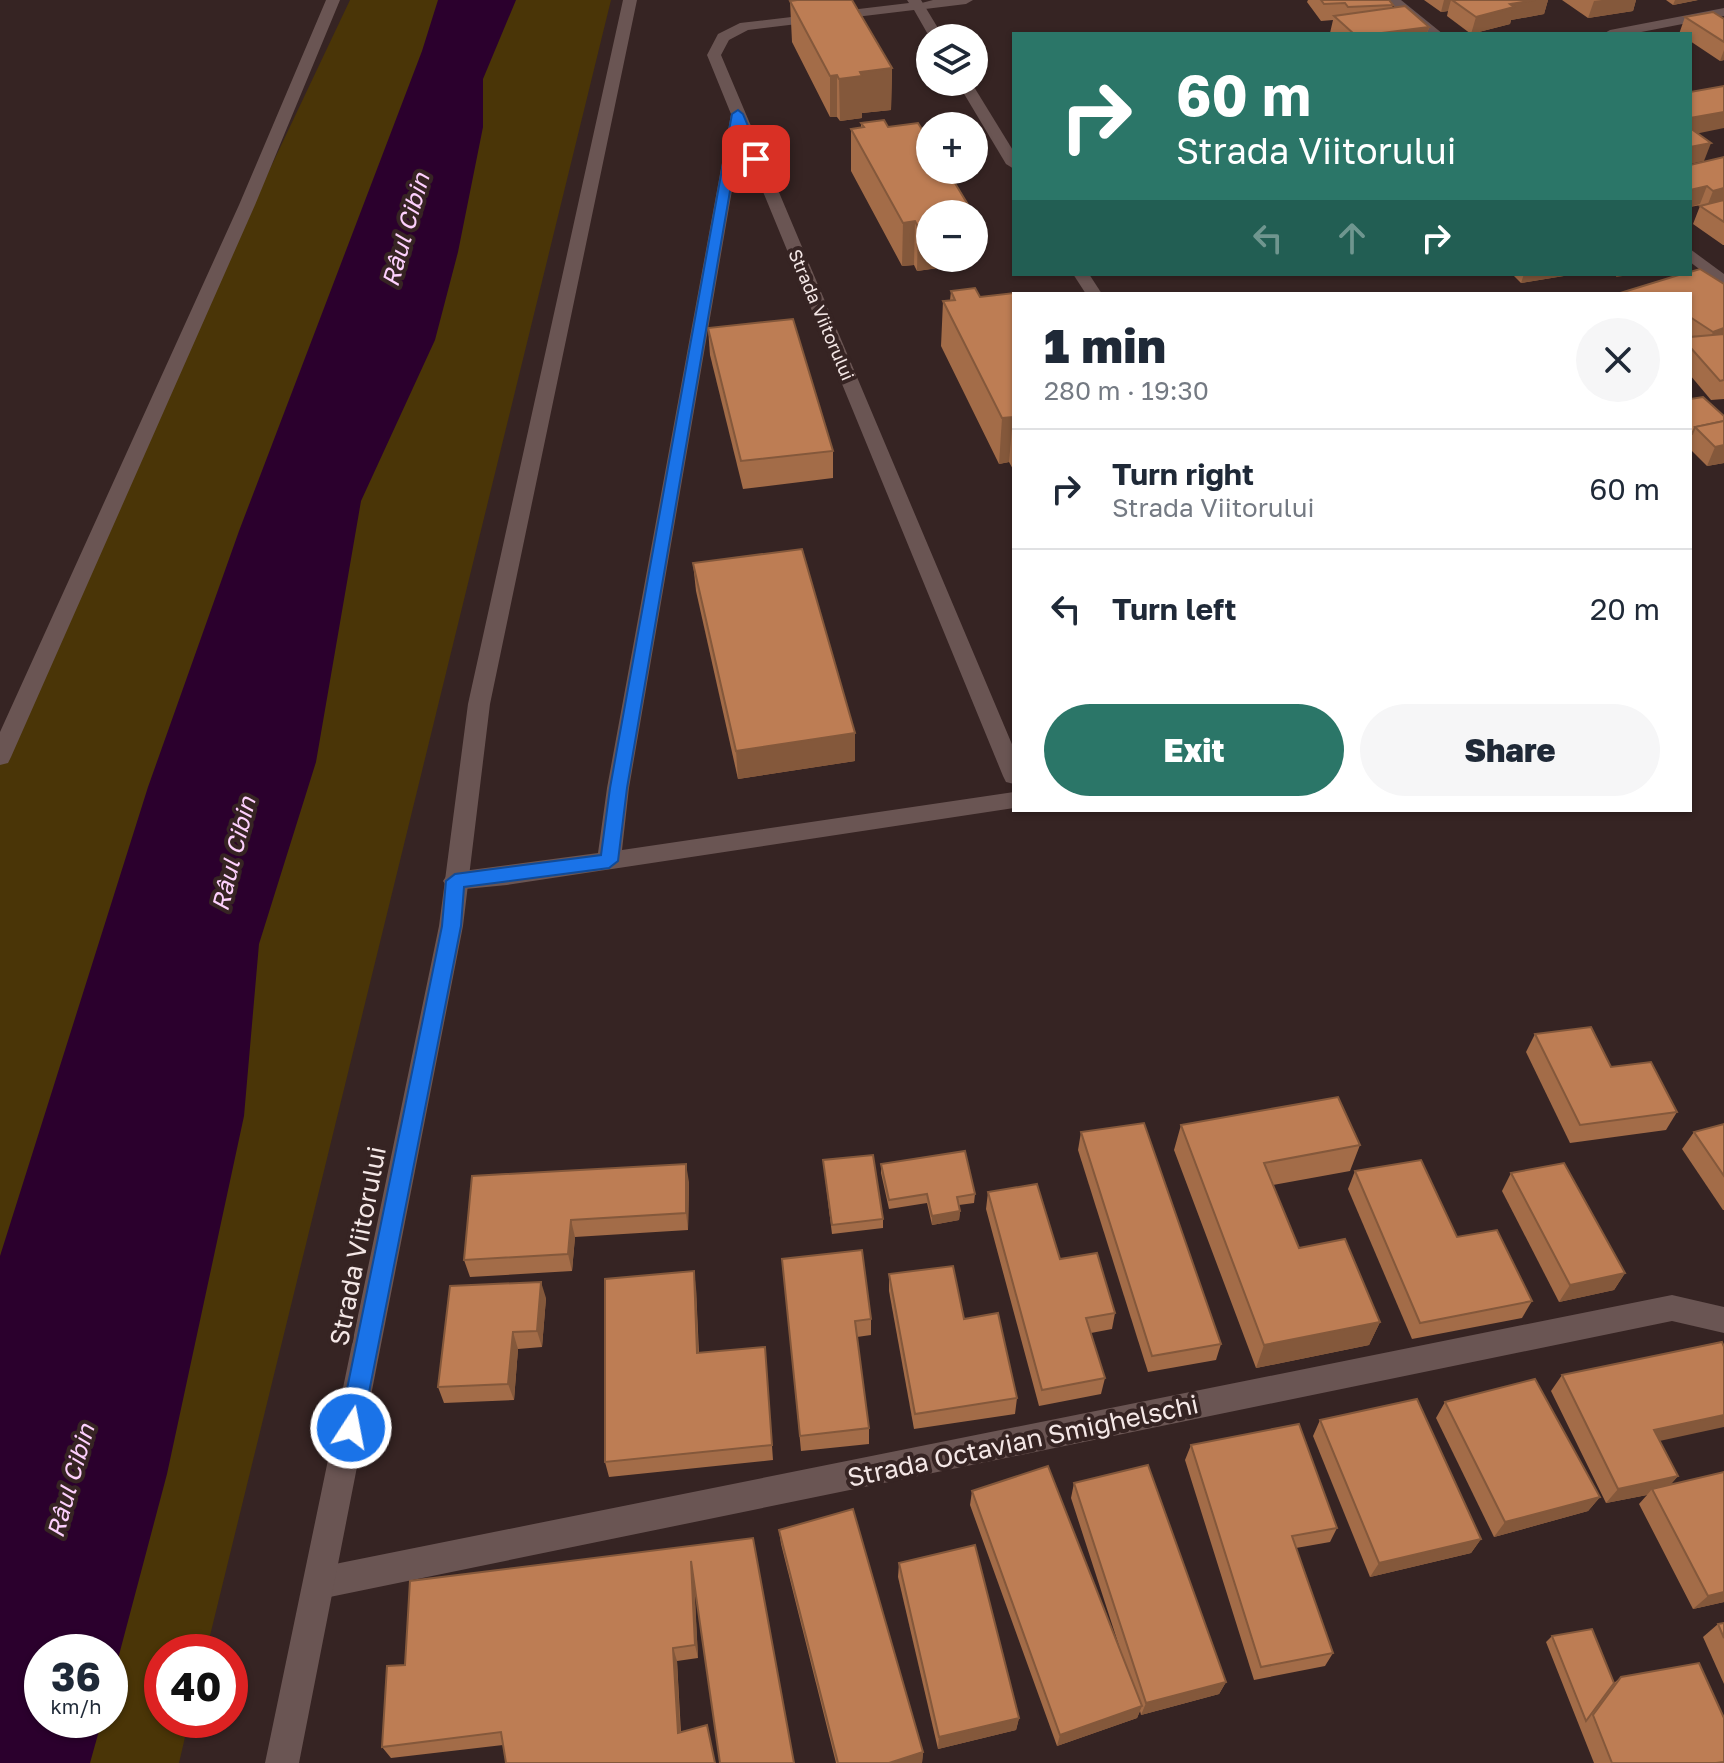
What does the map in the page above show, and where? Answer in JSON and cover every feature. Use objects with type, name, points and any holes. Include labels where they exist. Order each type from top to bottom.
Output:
[{"type":"street","points":[[0,757],[241,220],[333,0]]},
{"type":"street","name":"Strada Viitorului","points":[[282,1763],[451,926],[479,704],[630,0]]},
{"type":"street","name":"Strada Viitorului","points":[[966,0],[916,3],[765,22],[735,30],[723,37],[714,55],[1012,771]]},
{"type":"street","points":[[1393,0],[1433,32]]},
{"type":"street","points":[[916,3],[929,24]]},
{"type":"street","points":[[1620,32],[1724,12]]},
{"type":"street","points":[[973,96],[1012,161]]},
{"type":"street","points":[[609,861],[618,788],[738,114]]},
{"type":"street","points":[[1692,256],[1724,283]]},
{"type":"street","points":[[455,881],[1012,800]]},
{"type":"street","name":"Strada Octavian Smighelschi","points":[[320,1583],[431,1563],[1672,1308],[1724,1320]]},
{"type":"shaded area","points":[[350,0],[611,0],[210,1634],[144,1634],[144,1738],[185,1738],[179,1763],[0,1763],[0,738]]},
{"type":"water","name":"Râul Cibin","points":[[438,0],[516,0],[483,79],[483,127],[458,252],[435,340],[361,501],[316,762],[259,944],[244,1116],[167,1474],[125,1634],[24,1634],[24,1738],[97,1738],[90,1763],[0,1763],[0,1256],[148,787],[239,531],[422,51]]},
{"type":"building","points":[[852,0],[892,68],[860,72],[862,76],[839,79],[837,75],[830,76],[790,1]]},
{"type":"building","points":[[1321,0],[1389,0],[1393,5],[1348,7],[1345,3],[1324,4]]},
{"type":"building","points":[[1452,0],[1535,0],[1510,4],[1514,7],[1476,17]]},
{"type":"building","points":[[1405,6],[1429,27],[1390,32],[1352,32],[1334,16]]},
{"type":"building","points":[[1713,12],[1724,19],[1724,42],[1685,17]]},
{"type":"building","points":[[1724,86],[1724,112],[1692,118],[1692,92]]},
{"type":"building","points":[[884,120],[888,127],[916,123],[916,184],[955,184],[965,200],[916,200],[916,223],[903,223],[851,129],[864,127],[861,123]]},
{"type":"building","points":[[1692,129],[1711,143],[1692,147]]},
{"type":"building","points":[[1724,157],[1724,188],[1713,191],[1707,186],[1692,190],[1692,165]]},
{"type":"building","points":[[1724,200],[1724,222],[1700,206]]},
{"type":"building","points":[[1700,269],[1724,284],[1724,328],[1713,332],[1692,318],[1692,292],[1624,292],[1676,276],[1692,276],[1692,271]]},
{"type":"building","points":[[975,288],[980,297],[1012,293],[1012,417],[1002,418],[943,301],[955,300],[951,291]]},
{"type":"building","points":[[793,319],[833,451],[741,461],[708,328]]},
{"type":"building","points":[[1724,334],[1724,380],[1720,381],[1692,349],[1692,337]]},
{"type":"building","points":[[1703,397],[1724,416],[1724,421],[1695,427],[1692,434],[1692,399]]},
{"type":"building","points":[[1724,421],[1724,445],[1715,447],[1695,427]]},
{"type":"building","points":[[802,549],[855,733],[736,751],[693,563]]},
{"type":"building","points":[[1591,1027],[1611,1067],[1651,1062],[1677,1112],[1580,1125],[1535,1034]]},
{"type":"building","points":[[1338,1097],[1360,1145],[1264,1163],[1299,1248],[1345,1239],[1380,1322],[1264,1345],[1181,1125]]},
{"type":"building","points":[[1144,1123],[1221,1344],[1152,1356],[1081,1132]]},
{"type":"building","points":[[1724,1124],[1724,1176],[1694,1132]]},
{"type":"building","points":[[965,1151],[975,1194],[957,1197],[960,1211],[932,1216],[927,1194],[889,1200],[881,1164]]},
{"type":"building","points":[[873,1155],[883,1219],[832,1225],[823,1160]]},
{"type":"building","points":[[1421,1160],[1457,1237],[1497,1230],[1532,1301],[1420,1323],[1355,1171]]},
{"type":"building","points":[[1564,1163],[1625,1273],[1570,1285],[1511,1173]]},
{"type":"building","points":[[686,1164],[686,1213],[571,1220],[568,1254],[464,1260],[472,1176]]},
{"type":"building","points":[[1037,1184],[1060,1259],[1097,1253],[1115,1313],[1086,1318],[1105,1378],[1042,1390],[988,1192]]},
{"type":"building","points":[[862,1250],[871,1319],[855,1321],[869,1428],[800,1436],[782,1259]]},
{"type":"building","points":[[953,1266],[964,1319],[998,1313],[1017,1398],[915,1414],[889,1274]]},
{"type":"building","points":[[694,1271],[697,1353],[765,1347],[772,1445],[605,1462],[605,1279]]},
{"type":"building","points":[[541,1282],[537,1331],[513,1332],[508,1384],[438,1387],[450,1286]]},
{"type":"building","points":[[1722,1342],[1724,1415],[1654,1430],[1678,1476],[1618,1489],[1562,1375]]},
{"type":"building","points":[[1535,1379],[1600,1497],[1505,1522],[1445,1402]]},
{"type":"building","points":[[1417,1399],[1481,1539],[1379,1563],[1320,1420]]},
{"type":"building","points":[[1299,1424],[1337,1528],[1292,1536],[1333,1653],[1261,1667],[1191,1445]]},
{"type":"building","points":[[1148,1465],[1226,1682],[1146,1703],[1074,1483]]},
{"type":"building","points":[[1048,1466],[1142,1706],[1060,1735],[972,1491]]},
{"type":"building","points":[[1724,1472],[1724,1592],[1708,1596],[1652,1489]]},
{"type":"building","points":[[853,1509],[923,1752],[889,1763],[838,1763],[779,1530]]},
{"type":"building","points":[[753,1538],[794,1763],[720,1763],[691,1561],[695,1645],[673,1648],[678,1733],[707,1725],[715,1763],[506,1763],[501,1732],[382,1747],[387,1666],[405,1665],[410,1581]]},
{"type":"building","points":[[975,1545],[1019,1718],[939,1737],[899,1563]]},
{"type":"building","points":[[1724,1623],[1724,1638],[1718,1624]]},
{"type":"building","points":[[1592,1629],[1614,1683],[1586,1721],[1552,1636]]},
{"type":"building","points":[[1699,1663],[1724,1718],[1724,1762],[1612,1763],[1593,1715],[1621,1677]]},
{"type":"route","points":[[351,1428],[451,926],[455,881],[609,861],[618,788],[738,114],[756,159]]}]
